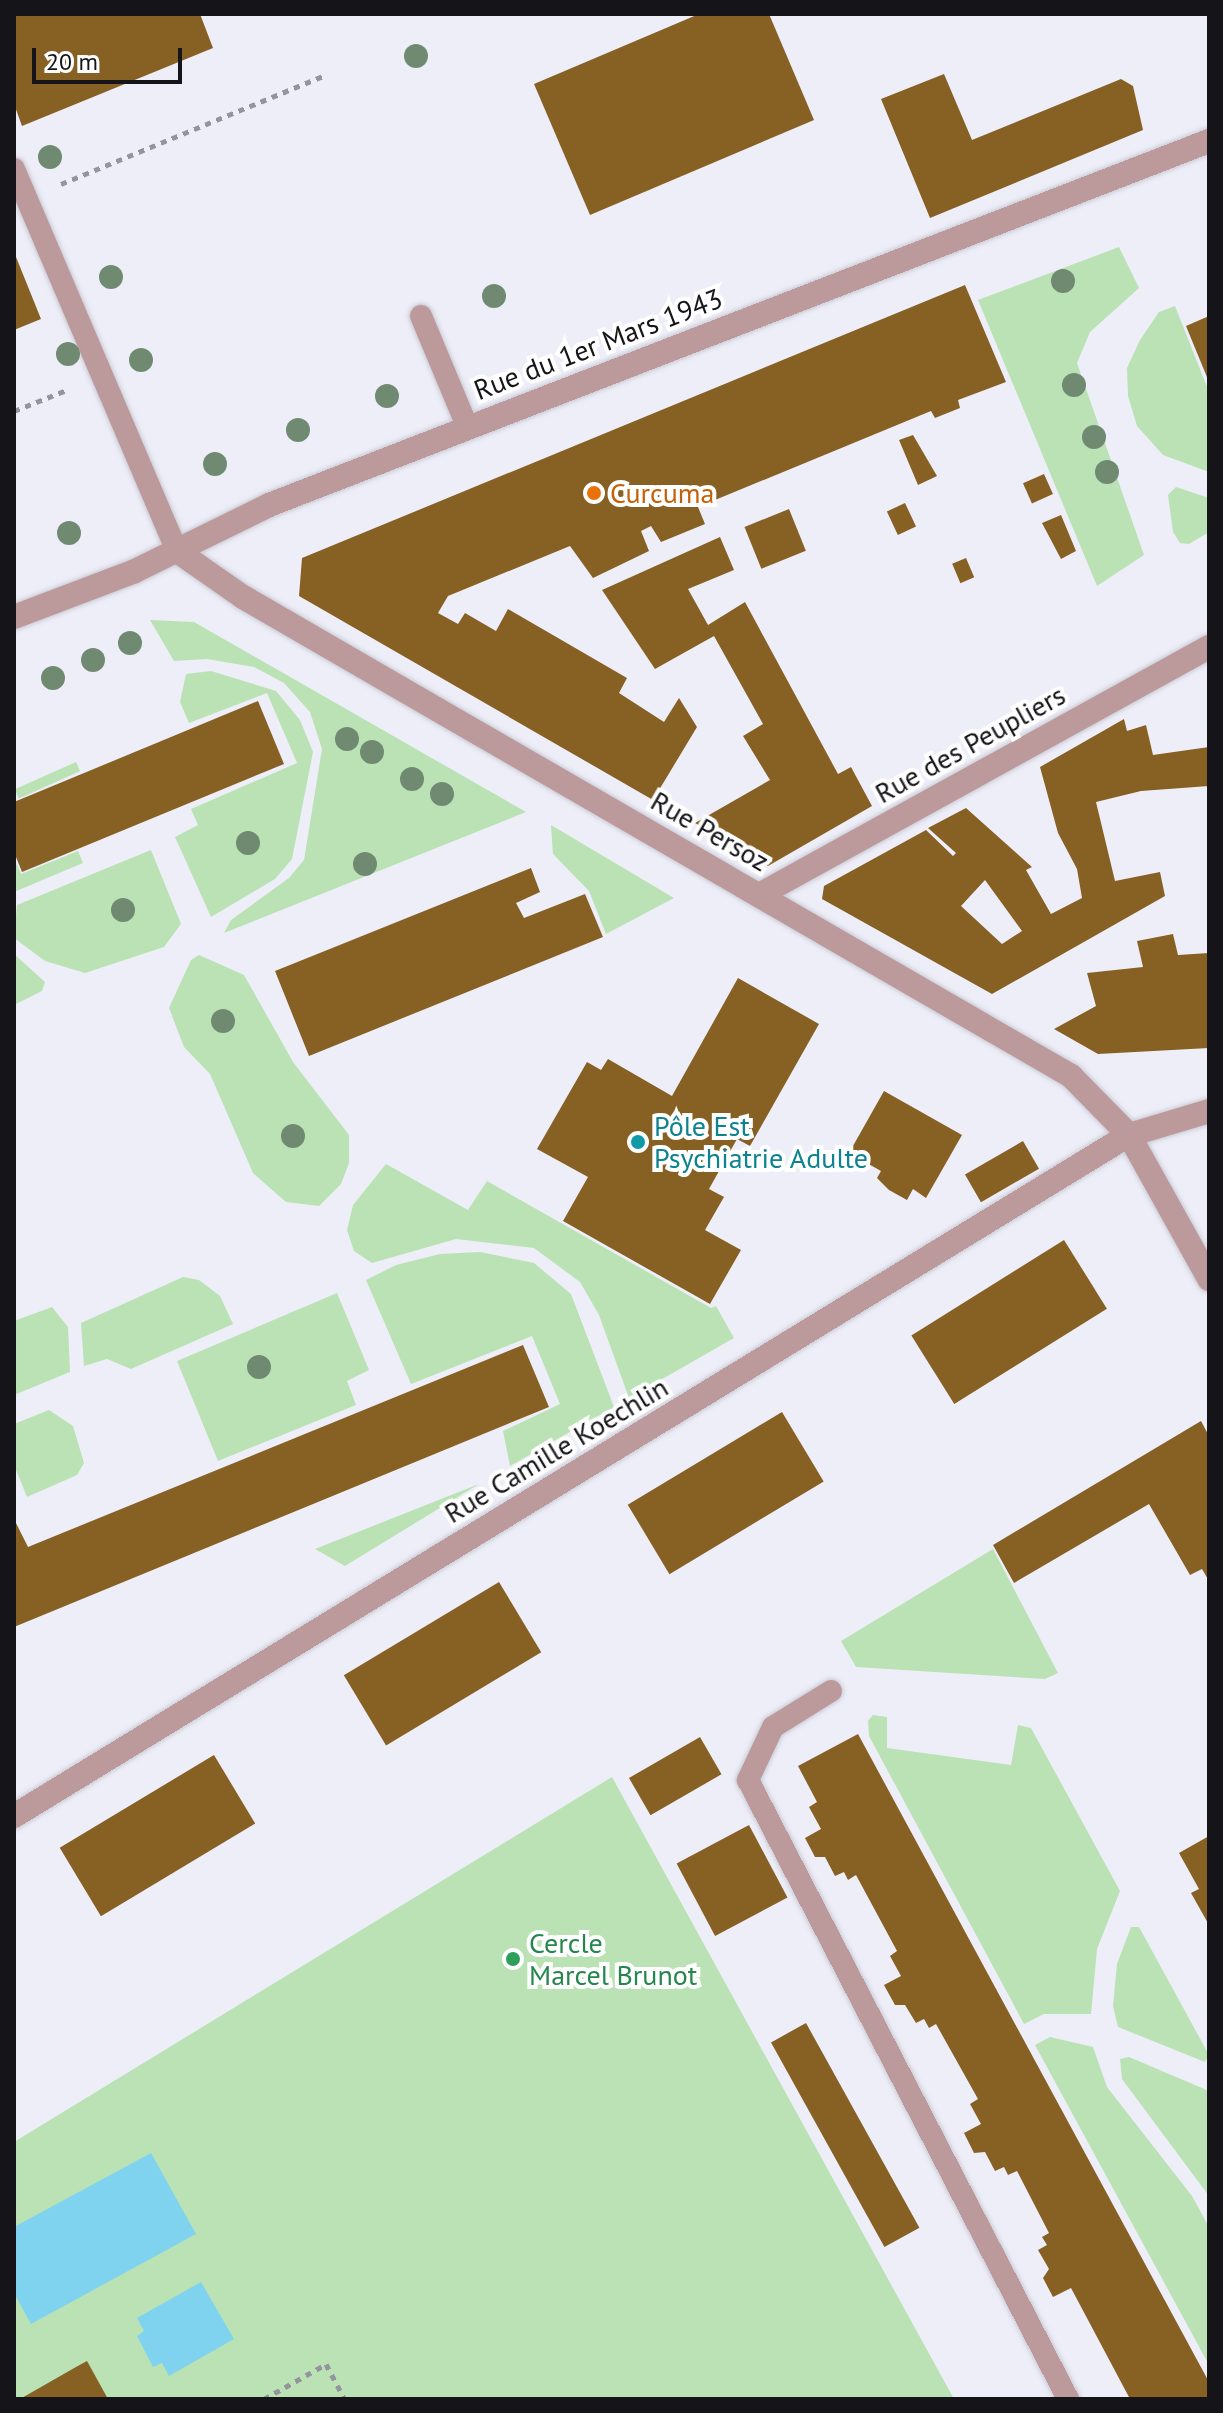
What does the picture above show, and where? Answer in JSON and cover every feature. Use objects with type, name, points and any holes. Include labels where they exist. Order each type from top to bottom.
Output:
[{"type":"street","name":"Rue du 1er Mars 1943","points":[[14,617],[177,551],[269,505],[467,426],[1209,141]]},
{"type":"street","name":"Rue Persoz","points":[[177,551],[243,597],[1071,1076],[1129,1135],[1209,1279]]},
{"type":"street","name":"Rue des Peupliers","points":[[761,894],[1209,647]]},
{"type":"street","points":[[1129,1135],[1209,1111]]},
{"type":"street","name":"Rue Camille Koechlin","points":[[14,1816],[1129,1135]]},
{"type":"lane","points":[[14,169],[177,551]]},
{"type":"lane","points":[[421,316],[467,426]]},
{"type":"lane","points":[[831,1691],[773,1727],[748,1780],[1068,2399]]},
{"type":"path","points":[[26,198],[323,76]]},
{"type":"path","points":[[14,411],[103,376]]},
{"type":"path","points":[[264,2399],[326,2364],[345,2399]]},
{"type":"green space","points":[[1119,247],[1139,288],[1090,332],[1077,363],[1144,555],[1097,586],[978,300]]},
{"type":"green space","points":[[1175,306],[1209,392],[1209,472],[1163,455],[1137,426],[1128,396],[1127,368],[1140,340],[1159,312]]},
{"type":"green space","points":[[1176,487],[1209,498],[1209,532],[1189,544],[1180,543],[1173,532],[1168,495]]},
{"type":"green space","points":[[150,620],[194,622],[526,812],[224,933],[231,920],[289,878],[304,860],[322,749],[310,712],[284,683],[254,667],[207,659],[174,661]]},
{"type":"green space","points":[[211,671],[276,691],[300,720],[313,752],[292,859],[275,879],[211,917],[175,837],[198,825],[191,809],[297,763],[267,693],[189,723],[180,702],[186,674]]},
{"type":"green space","points":[[76,762],[80,771],[19,798],[15,789]]},
{"type":"green space","points":[[551,825],[674,898],[606,934],[589,891],[553,854]]},
{"type":"green space","points":[[151,850],[181,924],[164,947],[85,973],[45,961],[14,938],[17,905]]},
{"type":"green space","points":[[78,851],[83,863],[14,892],[14,858],[21,874]]},
{"type":"green space","points":[[14,954],[45,982],[42,991],[14,1005]]},
{"type":"green space","points":[[199,955],[244,975],[293,1062],[349,1135],[349,1163],[341,1184],[319,1206],[286,1202],[253,1173],[210,1074],[184,1047],[169,1008],[191,960]]},
{"type":"green space","points":[[386,1164],[468,1210],[487,1181],[711,1308],[716,1306],[734,1338],[629,1398],[599,1315],[580,1282],[534,1248],[456,1239],[372,1263],[354,1251],[347,1230],[353,1205]]},
{"type":"green space","points":[[480,1252],[534,1263],[571,1294],[614,1407],[510,1466],[503,1431],[560,1404],[532,1336],[411,1384],[366,1280],[396,1265],[440,1254]]},
{"type":"green space","points":[[183,1277],[199,1280],[220,1296],[233,1324],[131,1369],[107,1359],[84,1366],[81,1323]]},
{"type":"green space","points":[[337,1293],[369,1370],[347,1381],[356,1405],[218,1461],[177,1361]]},
{"type":"green space","points":[[52,1307],[68,1327],[70,1372],[14,1395],[14,1321]]},
{"type":"green space","points":[[49,1410],[73,1426],[84,1463],[77,1475],[27,1497],[14,1465],[14,1424]]},
{"type":"green space","points":[[479,1484],[345,1566],[315,1549]]},
{"type":"green space","points":[[993,1549],[1058,1673],[1045,1679],[856,1667],[841,1641]]},
{"type":"green space","points":[[873,1715],[887,1717],[887,1748],[1011,1765],[1018,1725],[1031,1728],[1120,1891],[1097,1949],[1091,2014],[1044,2014],[1024,2024],[869,1736],[868,1721]]},
{"type":"green space","name":"Cercle Marcel Brunot","points":[[612,1777],[954,2399],[14,2399],[14,2142]]},
{"type":"green space","points":[[1131,1927],[1139,1927],[1209,2055],[1205,2062],[1118,2027],[1113,2006],[1117,1964]]},
{"type":"green space","points":[[1050,2037],[1093,2047],[1107,2087],[1192,2196],[1209,2227],[1209,2365],[1035,2045]]},
{"type":"green space","points":[[1129,2057],[1209,2091],[1209,2196],[1122,2079],[1120,2059]]},
{"type":"water","points":[[151,2153],[196,2234],[31,2324],[14,2293],[14,2227]]},
{"type":"water","points":[[201,2282],[234,2339],[169,2376],[162,2363],[153,2367],[137,2336],[144,2331],[137,2318]]},
{"type":"building","points":[[14,14],[200,14],[213,48],[22,126],[14,104]]},
{"type":"building","points":[[699,14],[769,14],[814,120],[590,215],[534,84]]},
{"type":"building","points":[[944,74],[972,140],[1121,79],[1133,86],[1143,130],[930,218],[881,99]]},
{"type":"building","points":[[14,252],[41,319],[14,330]]},
{"type":"building","points":[[965,285],[1006,382],[958,400],[960,408],[935,418],[931,411],[698,507],[705,524],[661,542],[651,526],[641,531],[649,551],[593,578],[570,546],[448,596],[438,613],[458,624],[465,613],[496,631],[508,609],[627,678],[619,693],[664,722],[679,698],[697,727],[653,800],[299,596],[302,558]]},
{"type":"building","points":[[1209,316],[1209,382],[1186,326]]},
{"type":"building","points":[[913,435],[937,476],[918,485],[899,440]]},
{"type":"building","points":[[1044,474],[1053,494],[1032,503],[1023,483]]},
{"type":"building","points":[[905,503],[916,527],[898,535],[887,511]]},
{"type":"building","points":[[789,509],[806,551],[761,569],[744,527]]},
{"type":"building","points":[[1061,515],[1076,551],[1061,559],[1042,523]]},
{"type":"building","points":[[720,537],[734,570],[688,589],[708,625],[745,602],[838,774],[851,767],[872,806],[768,866],[695,823],[770,780],[743,736],[763,724],[714,636],[655,669],[602,590]]},
{"type":"building","points":[[966,558],[974,577],[960,583],[952,564]]},
{"type":"building","points":[[258,701],[284,764],[22,872],[14,852],[14,802]]},
{"type":"building","points":[[1124,719],[1127,731],[1146,725],[1153,755],[1209,747],[1209,786],[1141,791],[1096,802],[1115,881],[1160,872],[1165,896],[992,994],[822,899],[824,886],[926,830],[953,856],[956,853],[928,828],[966,808],[1032,867],[1026,870],[1051,914],[1082,898],[1077,869],[1058,833],[1040,767]],"holes":[[[985,880],[1022,931],[1002,944],[961,906]]]},
{"type":"building","points":[[531,868],[540,892],[516,903],[524,918],[585,894],[603,937],[309,1056],[275,971]]},
{"type":"building","points":[[1173,934],[1178,955],[1209,953],[1209,1048],[1098,1054],[1054,1029],[1096,1006],[1087,973],[1143,967],[1137,941]]},
{"type":"building","name":"Pôle Est Psychiatrie Adulte","points":[[738,978],[819,1024],[750,1146],[737,1139],[709,1189],[724,1197],[705,1230],[741,1250],[710,1304],[563,1221],[588,1177],[537,1149],[587,1062],[601,1070],[608,1059],[672,1096]]},
{"type":"building","points":[[884,1091],[962,1135],[926,1198],[913,1189],[907,1200],[889,1190],[877,1178],[881,1171],[849,1153]]},
{"type":"building","points":[[1023,1141],[1039,1169],[981,1202],[965,1174]]},
{"type":"building","points":[[1064,1240],[1107,1309],[954,1404],[911,1335]]},
{"type":"building","points":[[523,1345],[549,1407],[14,1627],[14,1519],[28,1547]]},
{"type":"building","points":[[782,1412],[824,1481],[669,1574],[628,1505]]},
{"type":"building","points":[[1201,1421],[1209,1436],[1209,1581],[1202,1569],[1190,1575],[1149,1504],[1014,1583],[993,1545]]},
{"type":"building","points":[[499,1582],[541,1652],[386,1746],[344,1675]]},
{"type":"building","points":[[858,1734],[1209,2382],[1209,2399],[1130,2399],[1071,2288],[1053,2297],[1043,2278],[1049,2269],[1038,2250],[1047,2245],[1042,2237],[1049,2233],[1017,2171],[1008,2175],[1004,2167],[995,2171],[985,2152],[974,2153],[964,2133],[981,2124],[970,2104],[978,2099],[936,2024],[929,2028],[924,2019],[916,2023],[905,2005],[895,2005],[884,1985],[901,1976],[890,1956],[897,1951],[856,1875],[848,1880],[844,1872],[835,1876],[825,1857],[815,1857],[805,1838],[821,1829],[809,1807],[817,1802],[798,1766]]},
{"type":"building","points":[[700,1737],[722,1774],[650,1815],[629,1778]]},
{"type":"building","points":[[214,1755],[255,1824],[101,1916],[60,1848]]},
{"type":"building","points":[[749,1825],[787,1897],[715,1936],[677,1863]]},
{"type":"building","points":[[1209,1836],[1209,1925],[1191,1893],[1199,1889],[1179,1853]]},
{"type":"building","points":[[806,2023],[919,2228],[884,2247],[771,2042]]},
{"type":"building","points":[[87,2361],[108,2399],[20,2399],[76,2367]]},
{"type":"place","name":"Curcuma","points":[[594,493]]},
{"type":"place","name":"Pôle Est Psychiatrie Adulte","points":[[638,1142]]},
{"type":"place","name":"Cercle Marcel Brunot","points":[[513,1959]]}]
